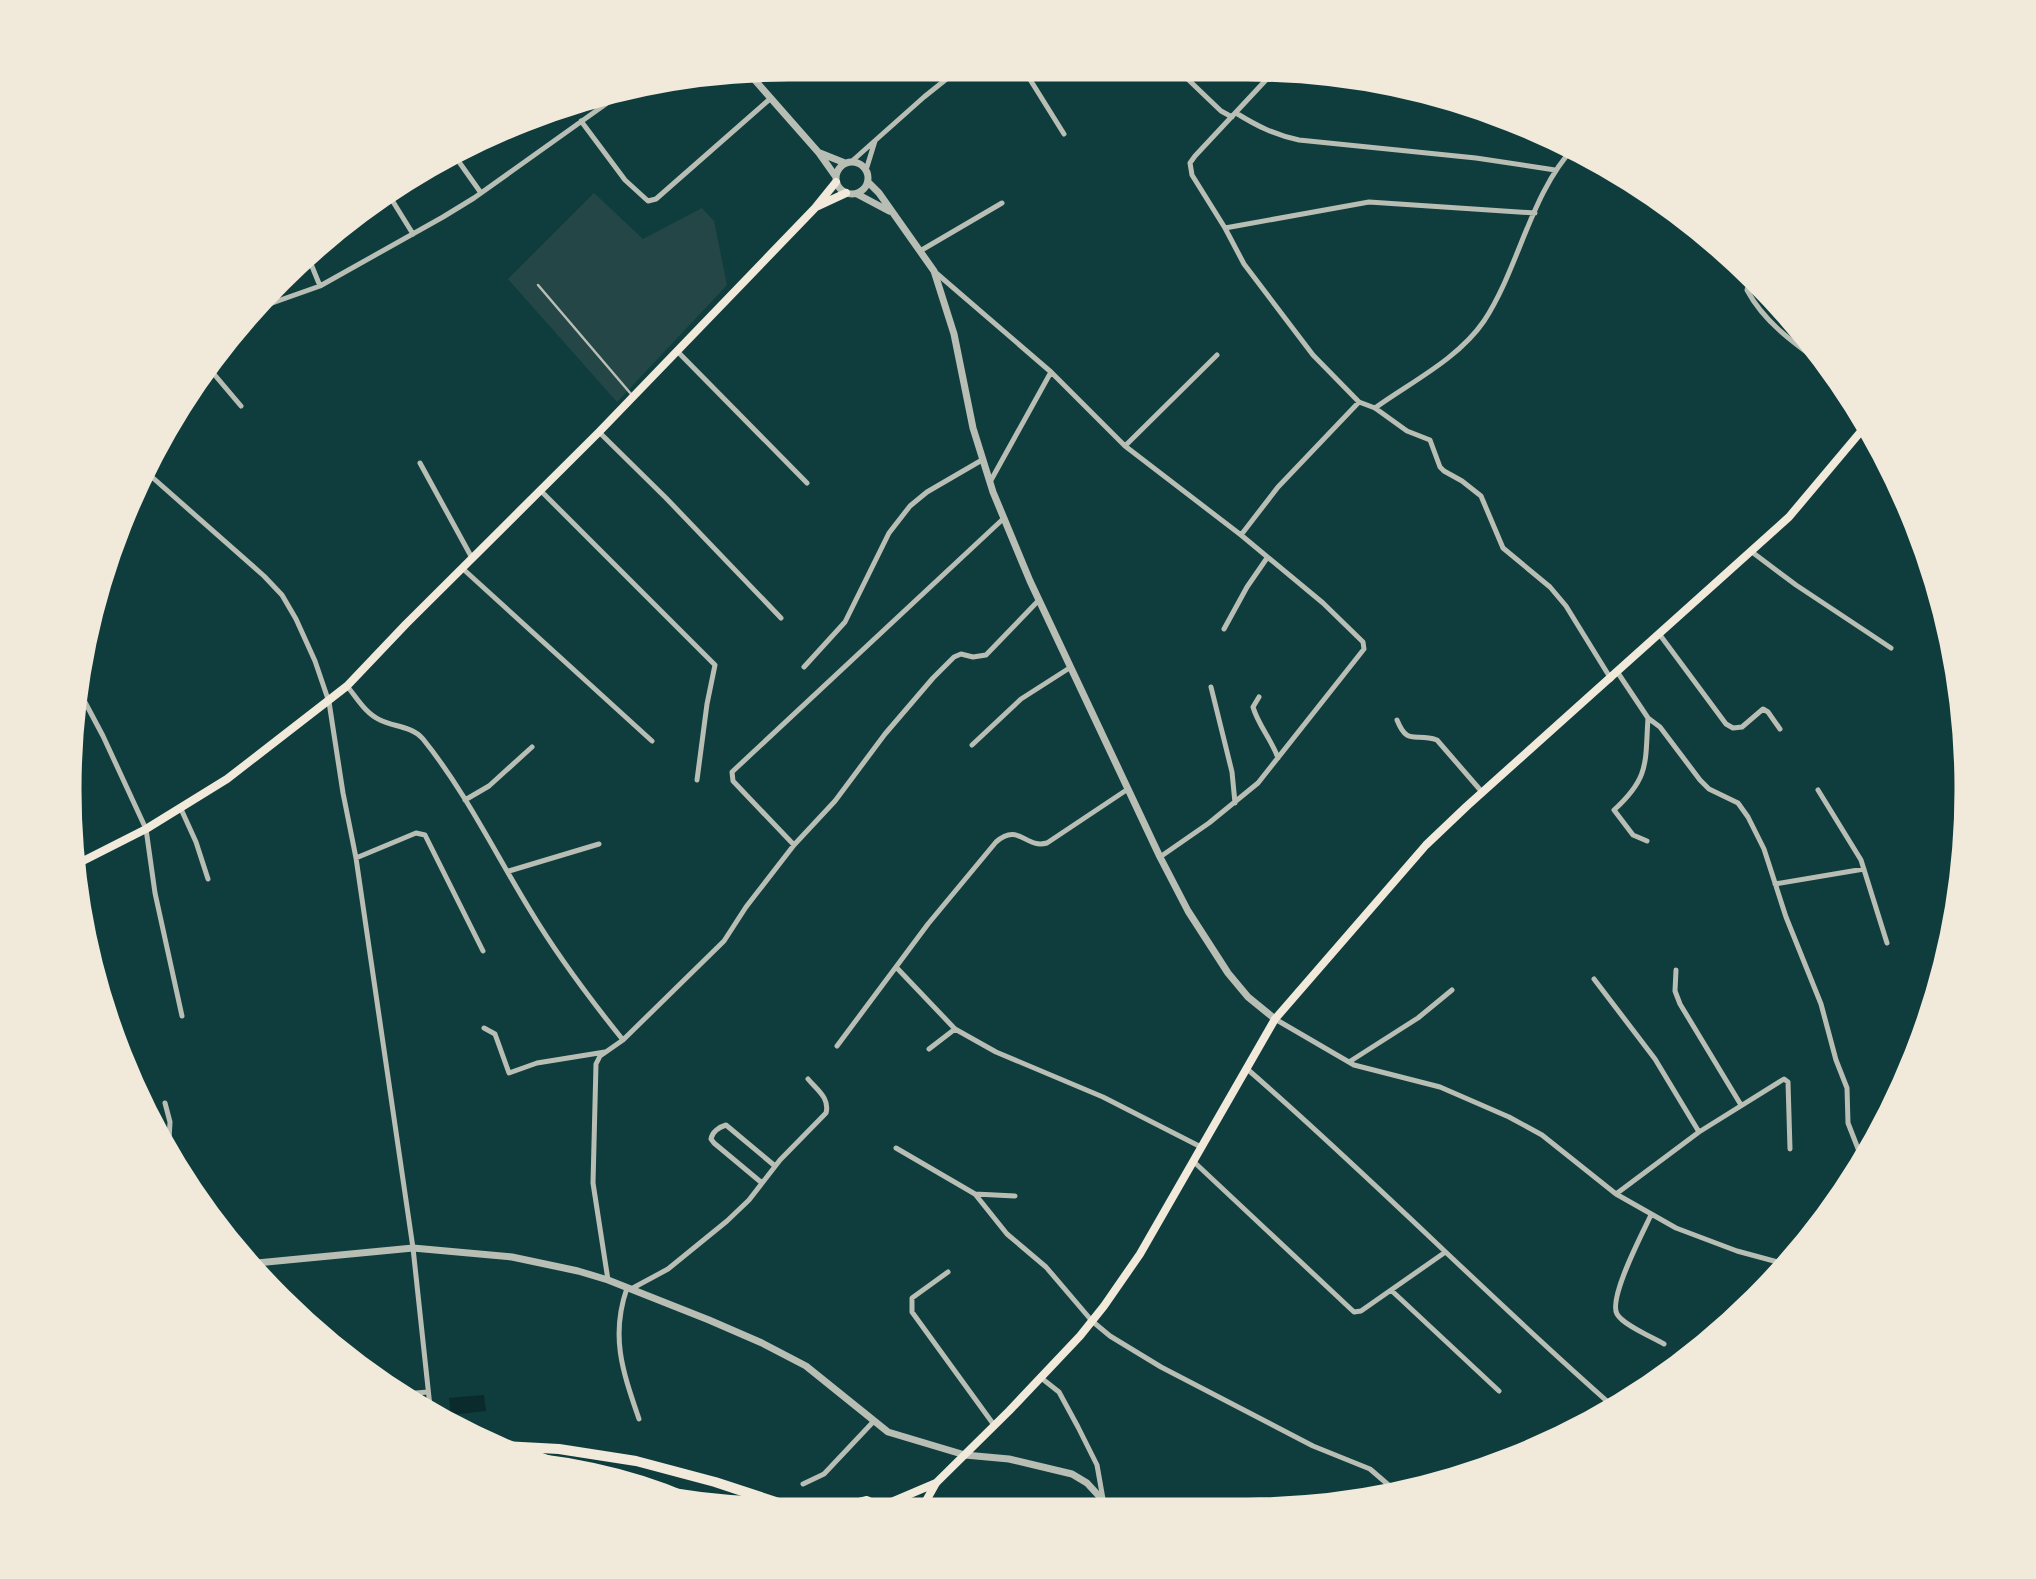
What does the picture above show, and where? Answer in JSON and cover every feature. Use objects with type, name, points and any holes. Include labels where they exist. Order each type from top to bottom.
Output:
[{"type":"highway","points":[[512,1446],[559,1449],[636,1461],[774,1501]]},
{"type":"highway","points":[[556,1462],[638,1480],[676,1492]]},
{"type":"main road","points":[[81,862],[181,809],[227,779],[329,702],[633,397],[815,208],[836,179]]},
{"type":"main road","points":[[815,208],[846,193]]},
{"type":"main road","points":[[925,1502],[936,1483],[1092,1321],[1140,1254],[1275,1019],[1426,845],[1789,517],[1862,430]]},
{"type":"main road","points":[[894,1502],[936,1483]]},
{"type":"street","points":[[836,179],[840,166],[875,141],[949,77]]},
{"type":"street","points":[[1028,77],[1064,134]]},
{"type":"street","points":[[1185,77],[1221,111],[1278,135],[1299,140],[1476,158],[1555,170]]},
{"type":"street","points":[[1268,78],[1195,156],[1190,168],[1192,175],[1244,264],[1331,375],[1359,402],[1375,408],[1407,431],[1430,440],[1440,467],[1481,496],[1503,548],[1550,587],[1648,718],[1660,727],[1709,789],[1738,803],[1748,817],[1764,849],[1821,1004],[1836,1060],[1847,1088],[1848,1124],[1860,1153]]},
{"type":"street","points":[[754,79],[819,153],[846,193],[857,194],[890,211]]},
{"type":"street","points":[[580,121],[625,180],[648,201],[656,199],[771,98]]},
{"type":"street","points":[[269,304],[320,286],[413,234],[481,193],[613,99]]},
{"type":"street","points":[[857,194],[868,182],[866,170],[875,141]]},
{"type":"street","points":[[819,153],[857,163],[866,170]]},
{"type":"street","points":[[1375,408],[1448,357],[1484,320],[1555,170],[1569,154]]},
{"type":"street","points":[[457,159],[481,193]]},
{"type":"street","points":[[868,182],[879,193],[933,271],[954,334],[965,397],[982,460],[1003,519],[1039,600],[1188,911],[1228,973],[1248,997],[1275,1019],[1349,1062],[1440,1087],[1509,1117],[1542,1135],[1616,1194],[1676,1228],[1779,1262]]},
{"type":"street","points":[[391,199],[413,234]]},
{"type":"street","points":[[1225,228],[1369,202],[1535,213]]},
{"type":"street","points":[[920,251],[1002,203]]},
{"type":"street","points":[[311,263],[320,286]]},
{"type":"street","points":[[933,271],[1051,372],[1125,446],[1324,603],[1360,637],[1365,646],[1258,783],[1209,823],[1160,857]]},
{"type":"street","points":[[1749,285],[1747,290],[1769,320],[1810,354]]},
{"type":"street","points":[[677,351],[807,483]]},
{"type":"street","points":[[1125,446],[1217,355]]},
{"type":"street","points":[[990,483],[1051,372]]},
{"type":"street","points":[[212,373],[241,406]]},
{"type":"street","points":[[1241,535],[1278,487],[1359,402]]},
{"type":"street","points":[[599,432],[781,618]]},
{"type":"street","points":[[804,667],[845,622],[889,533],[910,506],[927,492],[982,460]]},
{"type":"street","points":[[420,463],[472,558]]},
{"type":"street","points":[[150,475],[282,595],[315,661],[329,702],[356,859],[413,1248],[430,1405]]},
{"type":"street","points":[[541,491],[715,665],[707,704],[698,780]]},
{"type":"street","points":[[794,845],[733,781],[732,772],[1003,519]]},
{"type":"street","points":[[1752,552],[1796,585],[1891,648]]},
{"type":"street","points":[[1224,629],[1267,558]]},
{"type":"street","points":[[462,568],[652,741]]},
{"type":"street","points":[[608,1280],[593,1183],[596,1064],[605,1052],[623,1040],[724,941],[746,907],[794,845],[830,806],[885,734],[933,678],[954,657],[961,654],[973,657],[986,655],[1039,600]]},
{"type":"street","points":[[1660,635],[1727,724],[1733,728],[1742,726],[1763,709],[1780,729]]},
{"type":"street","points":[[972,746],[1021,699],[1071,667]]},
{"type":"street","points":[[347,685],[373,716],[420,736],[465,800],[544,931],[623,1040]]},
{"type":"street","points":[[1211,687],[1232,772],[1235,803]]},
{"type":"street","points":[[1259,697],[1253,707],[1255,714],[1278,758]]},
{"type":"street","points":[[83,698],[146,829],[155,893],[182,1016]]},
{"type":"street","points":[[1647,841],[1633,835],[1614,810],[1634,792],[1644,770],[1648,718]]},
{"type":"street","points":[[1397,720],[1407,736],[1437,740],[1482,792]]},
{"type":"street","points":[[465,800],[489,786],[532,747]]},
{"type":"street","points":[[837,1046],[896,967],[1002,837],[1015,833],[1037,845],[1047,843],[1128,789]]},
{"type":"street","points":[[1818,790],[1858,855],[1887,943]]},
{"type":"street","points":[[181,809],[196,842],[208,879]]},
{"type":"street","points":[[356,859],[416,833],[425,835],[483,951]]},
{"type":"street","points":[[509,872],[599,844]]},
{"type":"street","points":[[1775,884],[1864,869]]},
{"type":"street","points":[[896,967],[954,1029],[996,1052],[1102,1097],[1201,1147]]},
{"type":"street","points":[[1676,970],[1675,991],[1680,1003],[1741,1105]]},
{"type":"street","points":[[1594,979],[1647,1048],[1699,1132]]},
{"type":"street","points":[[1349,1062],[1418,1018],[1452,990]]},
{"type":"street","points":[[484,1028],[495,1034],[509,1073],[537,1063],[605,1052]]},
{"type":"street","points":[[929,1049],[954,1029]]},
{"type":"street","points":[[1246,1068],[1367,1176],[1444,1253],[1609,1403]]},
{"type":"street","points":[[639,1419],[619,1354],[620,1308],[629,1288],[668,1269],[709,1237],[749,1200],[775,1166],[826,1113],[825,1098],[808,1079]]},
{"type":"street","points":[[1616,1194],[1699,1132],[1777,1082],[1786,1080],[1790,1149]]},
{"type":"street","points":[[165,1103],[170,1122],[169,1140]]},
{"type":"street","points":[[762,1183],[714,1143],[710,1139],[711,1136],[718,1128],[726,1125],[775,1166]]},
{"type":"street","points":[[896,1148],[975,1194],[1007,1234],[1046,1267],[1092,1321],[1110,1336],[1152,1362],[1313,1446],[1370,1469],[1389,1486]]},
{"type":"street","points":[[1193,1161],[1353,1312],[1361,1311],[1444,1253]]},
{"type":"street","points":[[975,1194],[1015,1196]]},
{"type":"street","points":[[1651,1215],[1624,1277],[1615,1308],[1624,1321],[1664,1344]]},
{"type":"street","points":[[258,1263],[413,1248],[442,1249],[543,1262],[608,1280],[751,1338],[806,1366],[873,1422],[897,1436],[965,1455],[1009,1459],[1072,1474],[1087,1483],[1105,1502]]},
{"type":"street","points":[[948,1272],[912,1298],[912,1312],[995,1424]]},
{"type":"street","points":[[1391,1291],[1499,1391]]},
{"type":"street","points":[[1040,1377],[1059,1392],[1079,1427],[1097,1465],[1103,1499]]},
{"type":"street","points":[[412,1393],[428,1392]]},
{"type":"street","points":[[803,1484],[824,1474],[873,1422]]},
{"type":"lane","points":[[538,285],[633,397]]},
{"type":"shaded area","points":[[594,193],[643,239],[702,208],[714,221],[727,285],[617,402],[508,279]]},
{"type":"shaded area","points":[[484,1395],[486,1411],[451,1415],[449,1398]]}]
